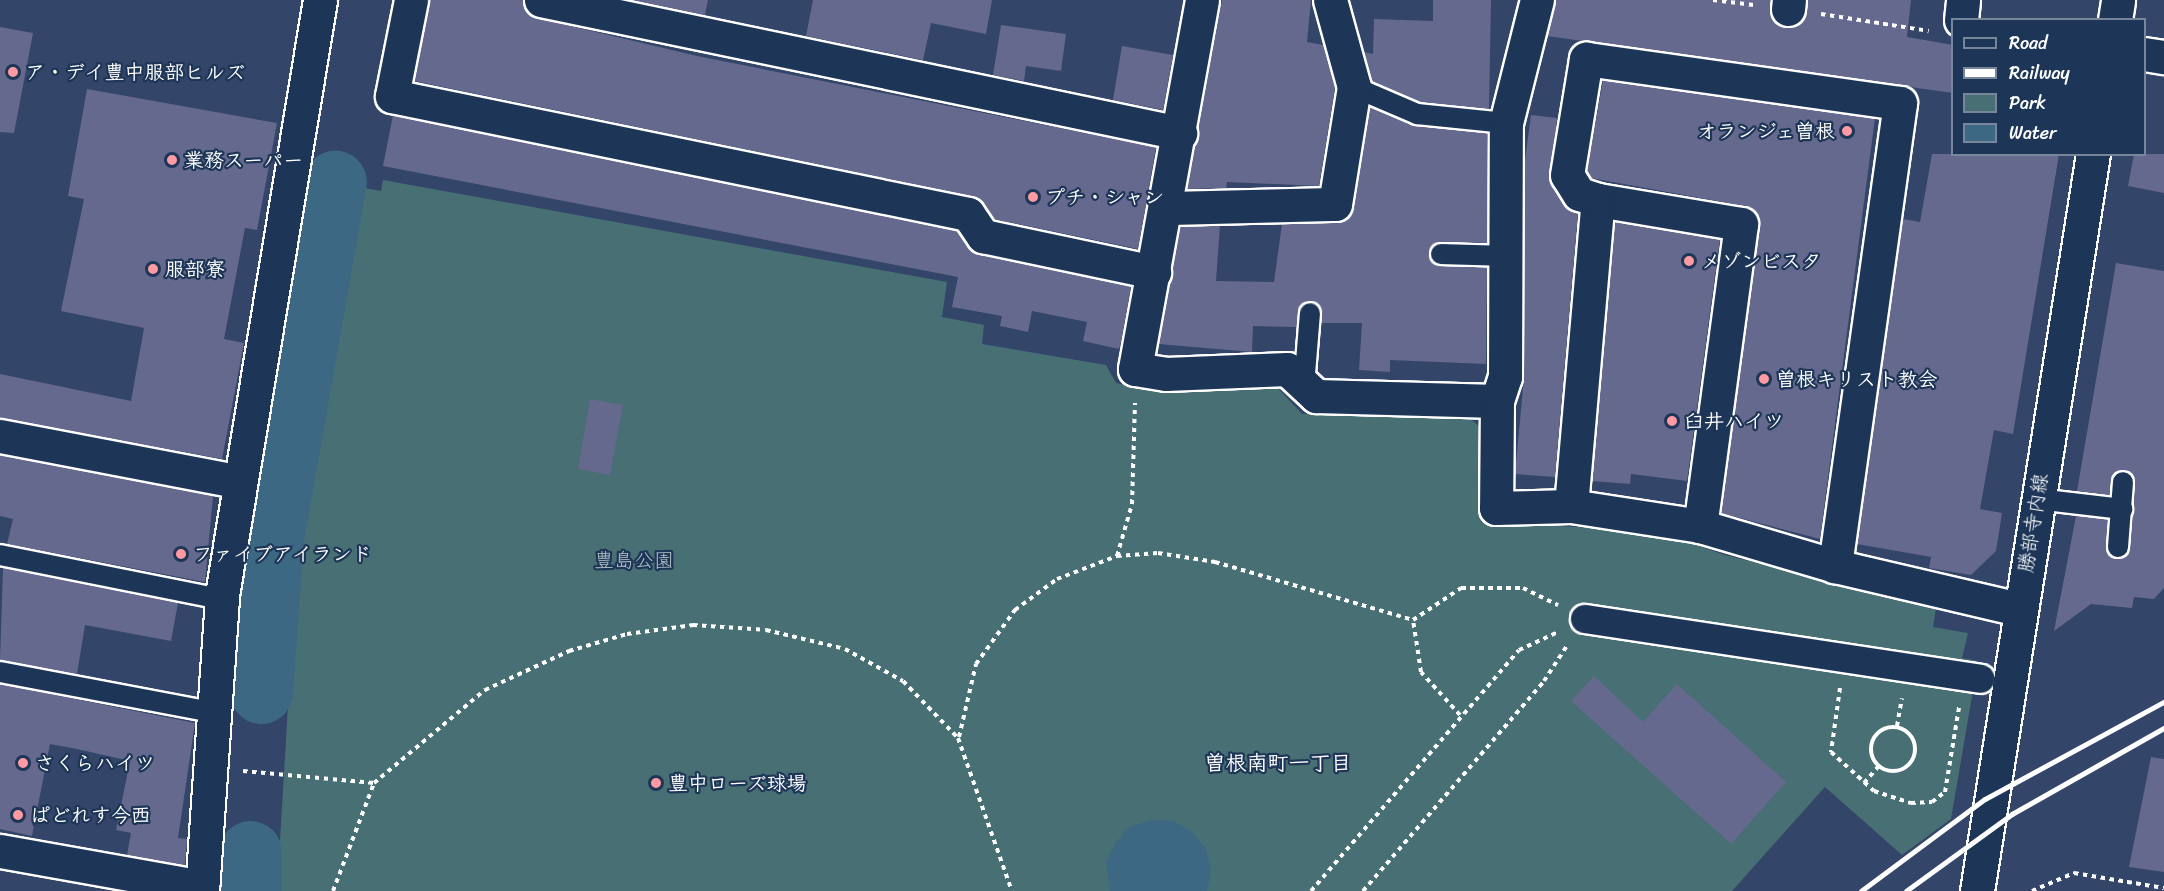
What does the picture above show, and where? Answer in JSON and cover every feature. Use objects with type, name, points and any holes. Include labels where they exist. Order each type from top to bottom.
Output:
[{"type":"street","points":[[0,851],[202,889],[221,599],[237,481],[320,0]]},
{"type":"street","points":[[411,0],[392,96],[968,214],[983,236],[1154,272]]},
{"type":"street","points":[[541,0],[1180,133]]},
{"type":"street","points":[[1202,0],[1136,369],[1166,374],[1287,369],[1316,396],[1497,401]]},
{"type":"street","points":[[1166,208],[1335,204],[1353,87],[1330,0]]},
{"type":"street","points":[[1537,0],[1506,123],[1505,377],[1497,401],[1496,508],[1571,506],[1700,526],[1835,566],[2019,609]]},
{"type":"street","points":[[1955,18],[1963,0]]},
{"type":"street","points":[[2115,18],[2118,0]]},
{"type":"street","points":[[2146,54],[2164,57]]},
{"type":"street","points":[[1700,526],[1741,225],[1598,200],[1579,194],[1567,176],[1586,59],[1900,103],[1835,566]]},
{"type":"street","name":"勝部寺内線","points":[[1977,891],[2019,609],[2093,156]]},
{"type":"street","points":[[1571,506],[1598,200]]},
{"type":"street","points":[[0,436],[237,481]]},
{"type":"street","points":[[1585,619],[1972,677]]},
{"type":"lane","points":[[1353,87],[1417,114],[1506,123]]},
{"type":"lane","points":[[1442,254],[1507,256]]},
{"type":"lane","points":[[1304,386],[1310,313]]},
{"type":"lane","points":[[2118,547],[2123,482]]},
{"type":"lane","points":[[2037,499],[2122,509]]},
{"type":"lane","points":[[0,555],[221,599]]},
{"type":"lane","points":[[0,672],[212,712]]},
{"type":"path","points":[[1713,0],[1788,4],[1951,26]]},
{"type":"path","points":[[1117,556],[1132,504],[1136,369]]},
{"type":"path","points":[[958,738],[976,664],[1015,610],[1057,579],[1117,556],[1158,553],[1215,562],[1413,620]]},
{"type":"path","points":[[1413,620],[1461,588],[1523,588],[1585,619]]},
{"type":"path","points":[[1311,891],[1460,715],[1520,650],[1585,619]]},
{"type":"path","points":[[1363,891],[1544,681],[1585,619]]},
{"type":"path","points":[[1413,620],[1420,672],[1460,715]]},
{"type":"path","points":[[333,891],[374,783],[485,690],[569,651],[627,634],[693,624],[766,630],[845,649],[903,681],[958,738],[1012,891]]},
{"type":"path","points":[[1845,658],[1830,752],[1864,783],[1890,799],[1911,803],[1932,802],[1945,792],[1972,677]]},
{"type":"path","points":[[1897,726],[1908,731],[1914,740],[1912,760],[1897,771],[1879,766],[1871,749],[1878,732],[1897,726]]},
{"type":"path","points":[[1864,783],[1879,766]]},
{"type":"path","points":[[231,770],[374,783]]},
{"type":"path","points":[[2032,891],[2074,873],[2164,888]]},
{"type":"green space","name":"豊島公園","points":[[383,180],[947,282],[942,317],[984,325],[982,344],[1106,365],[1116,383],[1148,390],[1276,386],[1302,414],[1468,417],[1479,426],[1481,522],[1656,531],[1725,555],[1936,608],[1933,627],[1968,633],[1962,658],[1978,661],[1951,819],[1902,855],[1825,787],[1732,891],[277,891],[296,571],[364,188],[381,191]]},
{"type":"water","points":[[1152,820],[1173,821],[1192,832],[1206,849],[1211,871],[1207,891],[1110,891],[1106,863],[1115,843],[1130,827]]},
{"type":"building","points":[[429,0],[523,0],[537,18],[697,56],[1156,147],[1138,249],[994,219],[972,196],[414,81]]},
{"type":"building","points":[[633,0],[708,0],[705,15]]},
{"type":"building","points":[[813,0],[992,0],[986,34],[931,23],[923,60],[806,36]]},
{"type":"building","points":[[1222,0],[1311,0],[1307,42],[1323,45],[1335,88],[1319,186],[1227,182],[1226,188],[1187,189]]},
{"type":"building","points":[[1433,0],[1491,0],[1489,109],[1420,102],[1372,82],[1364,52],[1373,54],[1374,19],[1433,21]]},
{"type":"building","points":[[1555,0],[1770,0],[1771,17],[1787,28],[1803,21],[1807,0],[1911,0],[1907,37],[1951,45],[1951,93],[1547,36]]},
{"type":"building","points":[[1001,25],[1066,34],[1061,71],[1026,66],[1024,81],[993,75]]},
{"type":"building","name":"ア・デイ豊中服部ヒルズ","points":[[0,27],[33,33],[14,133],[0,132]]},
{"type":"building","points":[[1122,46],[1173,55],[1163,110],[1113,100]]},
{"type":"building","points":[[1603,80],[1875,118],[1820,539],[1721,513],[1758,217],[1744,206],[1591,178],[1587,171]]},
{"type":"building","points":[[87,89],[277,123],[257,230],[245,228],[224,339],[244,343],[222,459],[0,418],[0,374],[131,401],[144,328],[61,311],[84,199],[68,196]]},
{"type":"building","points":[[1370,107],[1415,126],[1487,133],[1487,243],[1441,242],[1429,254],[1440,266],[1487,267],[1486,364],[1390,360],[1390,372],[1359,370],[1362,323],[1321,323],[1321,307],[1310,301],[1300,307],[1297,327],[1253,326],[1252,352],[1159,344],[1180,226],[1220,225],[1216,281],[1274,282],[1282,224],[1335,223],[1350,214]]},
{"type":"building","points":[[393,115],[957,231],[979,254],[1131,286],[1119,349],[1083,341],[1087,322],[1032,311],[1028,332],[1000,326],[1002,316],[952,307],[958,277],[383,166]]},
{"type":"building","points":[[1531,115],[1557,118],[1551,184],[1564,205],[1578,213],[1555,477],[1515,474],[1524,377],[1525,160]]},
{"type":"building","points":[[1932,154],[2059,156],[2013,434],[1994,430],[1980,509],[2002,513],[1996,551],[1971,575],[1929,568],[1931,557],[1857,544],[1903,219],[1920,222]]},
{"type":"building","points":[[2164,154],[2164,193],[2128,186],[2134,156]]},
{"type":"building","points":[[1615,222],[1720,239],[1687,481],[1631,474],[1630,484],[1592,481]]},
{"type":"building","points":[[2116,263],[2164,271],[2164,588],[2154,599],[2134,597],[2132,608],[2091,604],[2054,631],[2076,516],[2108,519],[2106,547],[2112,557],[2124,558],[2130,548],[2135,483],[2130,472],[2113,475],[2110,495],[2077,491]]},
{"type":"building","points":[[590,399],[623,405],[610,475],[578,469]]},
{"type":"building","points":[[0,455],[213,496],[205,582],[7,544],[13,519],[0,516]]},
{"type":"building","points":[[3,568],[178,603],[171,641],[85,625],[77,674],[0,660]]},
{"type":"building","points":[[1594,676],[1643,722],[1677,684],[1786,782],[1731,844],[1571,701]]},
{"type":"building","points":[[0,684],[195,723],[178,838],[187,839],[185,865],[127,855],[131,833],[116,830],[130,761],[77,749],[50,744],[32,836],[0,829]]},
{"type":"building","points":[[2151,757],[2164,759],[2164,872],[2129,867]]},
{"type":"waterway","points":[[261,692],[272,538],[335,182]]},
{"type":"waterway","points":[[250,852],[250,891]]},
{"type":"railway","points":[[1861,891],[1985,799],[2164,702]]},
{"type":"railway","points":[[1906,891],[2012,814],[2164,728]]},
{"type":"place","name":"ア・デイ豊中服部ヒルズ","points":[[13,72]]},
{"type":"place","name":"オランジェ曽根","points":[[1847,131]]},
{"type":"place","name":"業務スーパー","points":[[172,160]]},
{"type":"place","name":"プチ・シャン","points":[[1033,197]]},
{"type":"place","name":"メゾンビスタ","points":[[1689,261]]},
{"type":"place","name":"服部寮","points":[[153,269]]},
{"type":"place","name":"曽根キリスト教会","points":[[1764,379]]},
{"type":"place","name":"臼井ハイツ","points":[[1672,421]]},
{"type":"place","name":"ファイブアイランド","points":[[181,554]]},
{"type":"place","name":"さくらハイツ","points":[[23,763]]},
{"type":"place","name":"豊中ローズ球場","points":[[656,783]]},
{"type":"place","name":"ぱどれす今西","points":[[18,815]]},
{"type":"district","name":"曽根南町一丁目","points":[[1278,763]]}]
